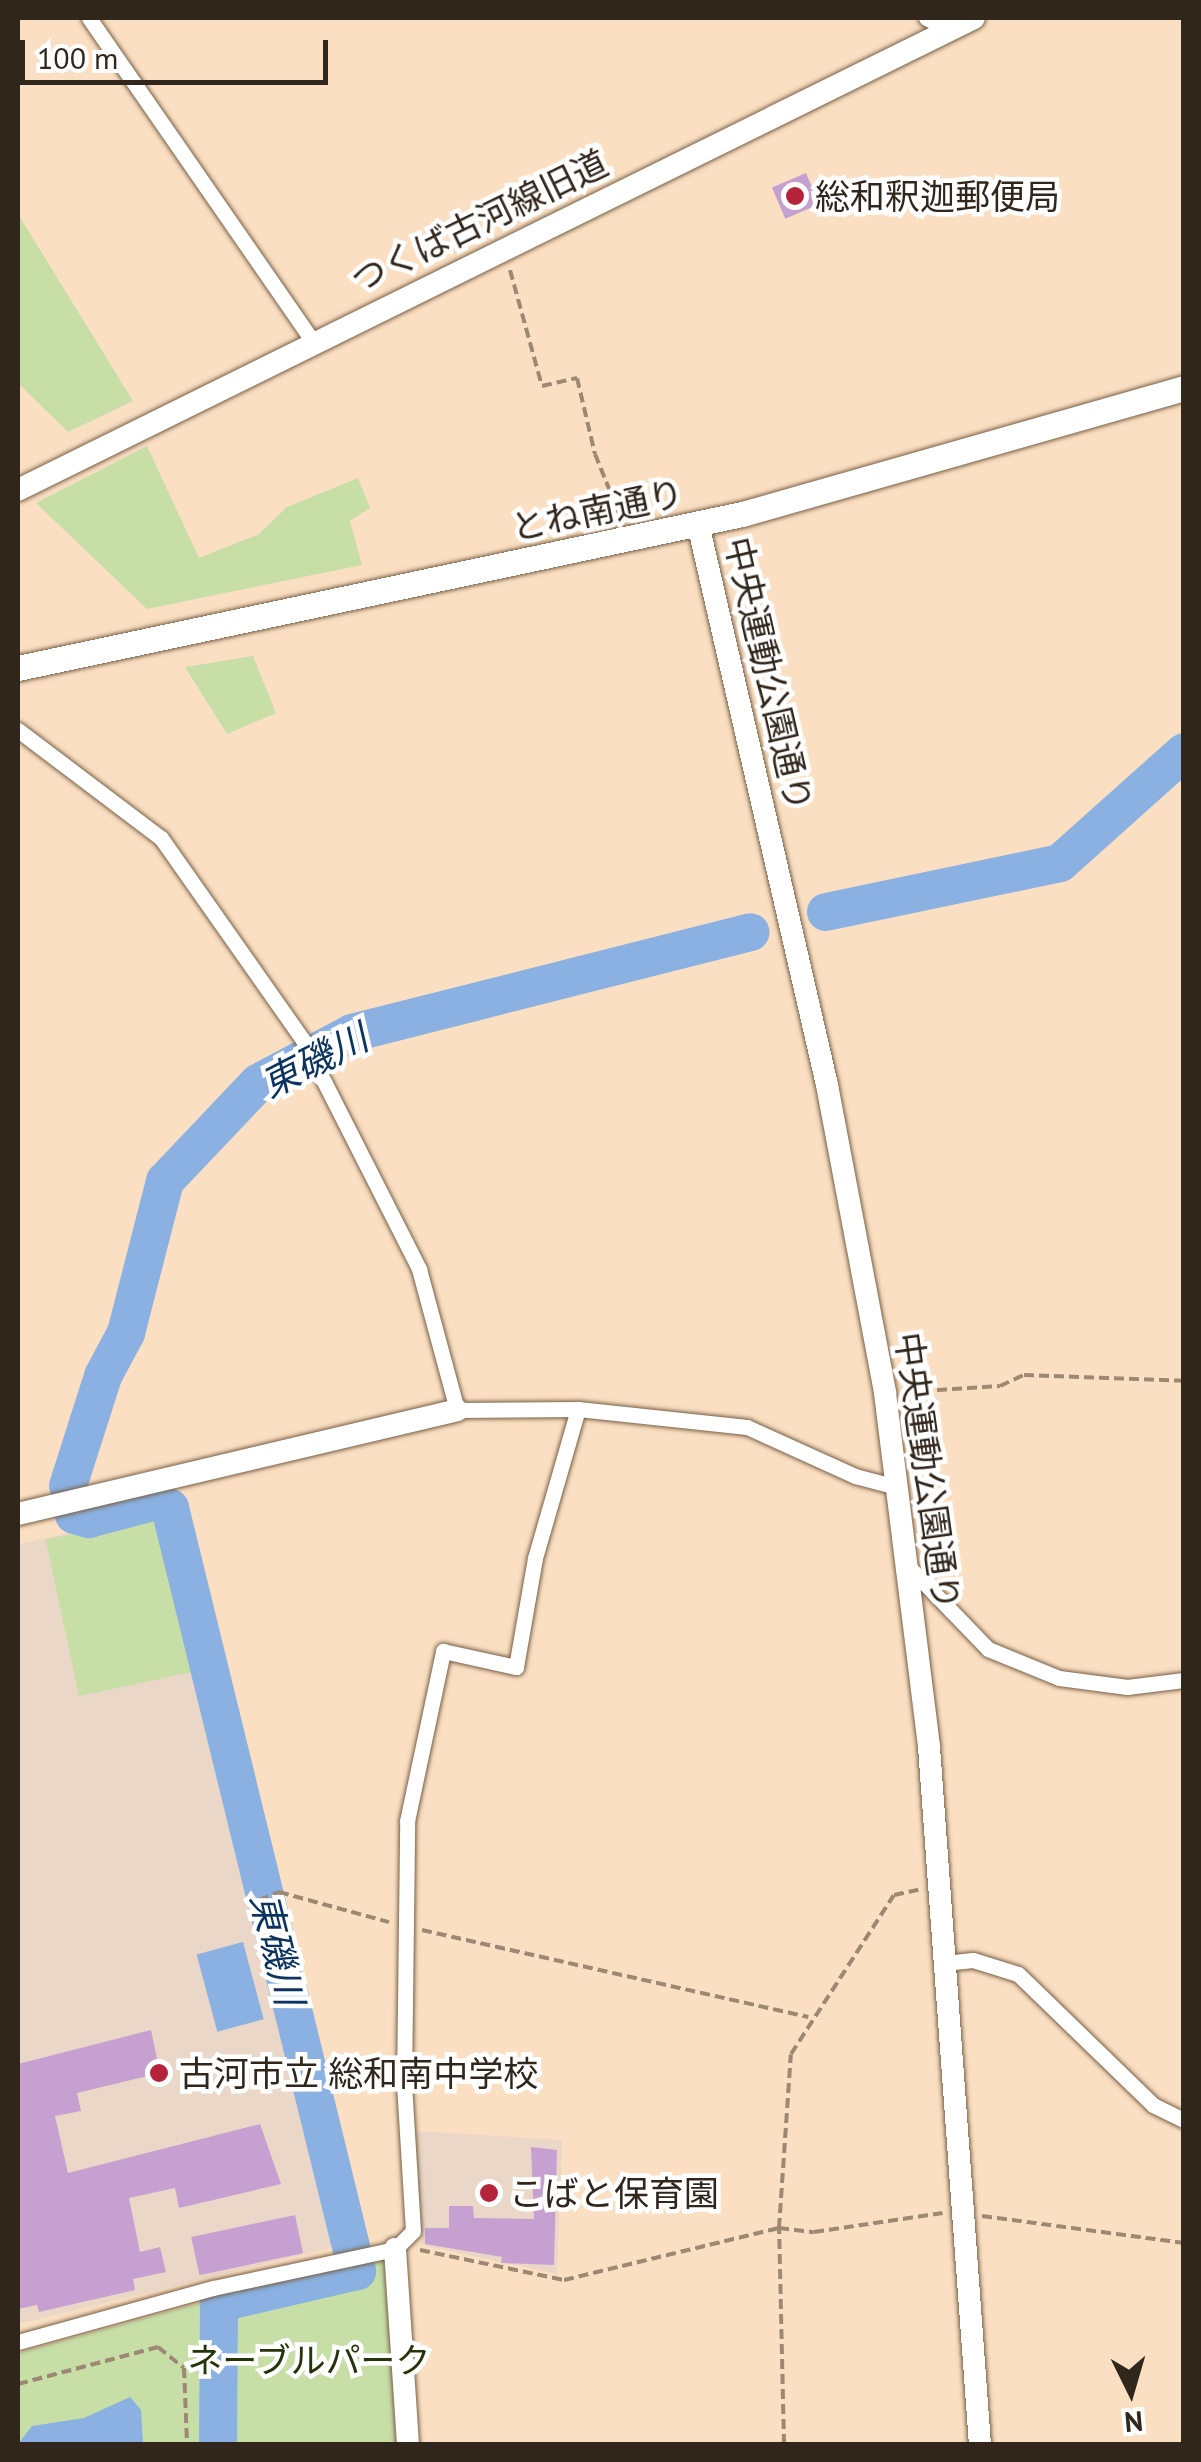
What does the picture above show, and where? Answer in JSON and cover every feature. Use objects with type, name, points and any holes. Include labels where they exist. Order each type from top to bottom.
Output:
[{"type":"main road","name":"とね南通り","points":[[18,668],[698,524],[1184,388]]},
{"type":"street","points":[[926,18],[949,30]]},
{"type":"street","name":"つくば古河線旧道","points":[[18,490],[974,18]]},
{"type":"street","points":[[97,20],[314,343]]},
{"type":"street","name":"中央運動公園通り","points":[[698,524],[828,1085],[885,1393],[939,1886],[980,2444]]},
{"type":"street","points":[[18,730],[161,838],[303,1040],[419,1269],[457,1410]]},
{"type":"street","points":[[18,2342],[213,2288],[395,2249],[414,2231],[417,2204],[404,2085],[404,1840],[443,1651],[516,1667],[535,1558],[578,1409]]},
{"type":"street","points":[[18,1514],[457,1410],[578,1409],[746,1427],[855,1476],[898,1487]]},
{"type":"street","points":[[906,1564],[988,1649],[1059,1678],[1127,1687],[1184,1680]]},
{"type":"street","points":[[944,1963],[973,1960],[1018,1974],[1154,2105],[1184,2120]]},
{"type":"street","points":[[395,2249],[408,2444]]},
{"type":"path","points":[[504,248],[542,386],[577,378],[625,540]]},
{"type":"path","points":[[885,1393],[1000,1386],[1024,1375],[1184,1381]]},
{"type":"path","points":[[784,2444],[779,2228],[791,2054],[809,2017],[894,1894],[939,1886]]},
{"type":"path","points":[[259,1900],[279,1892],[403,1926],[809,2017]]},
{"type":"path","points":[[395,2249],[564,2280],[779,2228],[814,2232],[914,2213],[963,2214],[1184,2242]]},
{"type":"path","points":[[18,2384],[158,2347],[184,2368],[188,2444]]},
{"type":"path","points":[[282,2444],[320,2444]]},
{"type":"shaded area","name":"古河市立 総和南中学校","points":[[167,1509],[342,2245],[18,2324],[18,1545]]},
{"type":"shaded area","name":"こばと保育園","points":[[413,2131],[562,2140],[557,2274],[422,2245]]},
{"type":"green space","points":[[18,214],[133,401],[68,432],[18,383]]},
{"type":"green space","points":[[147,446],[199,558],[259,534],[287,507],[358,478],[370,508],[350,521],[362,565],[147,609],[36,503]]},
{"type":"green space","points":[[253,656],[276,713],[227,734],[185,667]]},
{"type":"green space","points":[[166,1514],[199,1671],[79,1696],[46,1540]]},
{"type":"green space","name":"ネーブルパーク","points":[[395,2249],[409,2444],[18,2444],[18,2353]]},
{"type":"water","points":[[243,1942],[264,2019],[217,2032],[197,1954]]},
{"type":"water","points":[[130,2397],[141,2410],[143,2444],[18,2444],[32,2426],[84,2418]]},
{"type":"building","points":[[806,173],[819,204],[785,219],[772,187]]},
{"type":"building","points":[[151,2030],[160,2073],[77,2093],[81,2111],[55,2116],[68,2173],[260,2124],[281,2184],[179,2208],[175,2188],[129,2198],[140,2252],[160,2247],[166,2272],[133,2279],[135,2290],[39,2312],[37,2305],[18,2309],[18,2064]]},
{"type":"building","points":[[531,2147],[557,2150],[554,2265],[501,2263],[502,2257],[425,2244],[425,2228],[449,2228],[449,2206],[473,2206],[474,2218],[534,2219]]},
{"type":"building","points":[[295,2215],[303,2253],[199,2275],[191,2237]]},
{"type":"waterway","name":"東磯川","points":[[826,912],[1060,863],[1184,752]]},
{"type":"waterway","name":"東磯川","points":[[68,1486],[103,1376],[126,1333],[165,1181],[258,1083],[352,1033],[750,932]]},
{"type":"waterway","name":"東磯川","points":[[74,1515],[89,1519],[156,1501],[170,1508],[357,2271],[219,2303],[218,2444]]},
{"type":"place","name":"総和釈迦郵便局","points":[[795,196]]},
{"type":"place","name":"古河市立 総和南中学校","points":[[159,2073]]},
{"type":"place","name":"こばと保育園","points":[[489,2193]]}]
